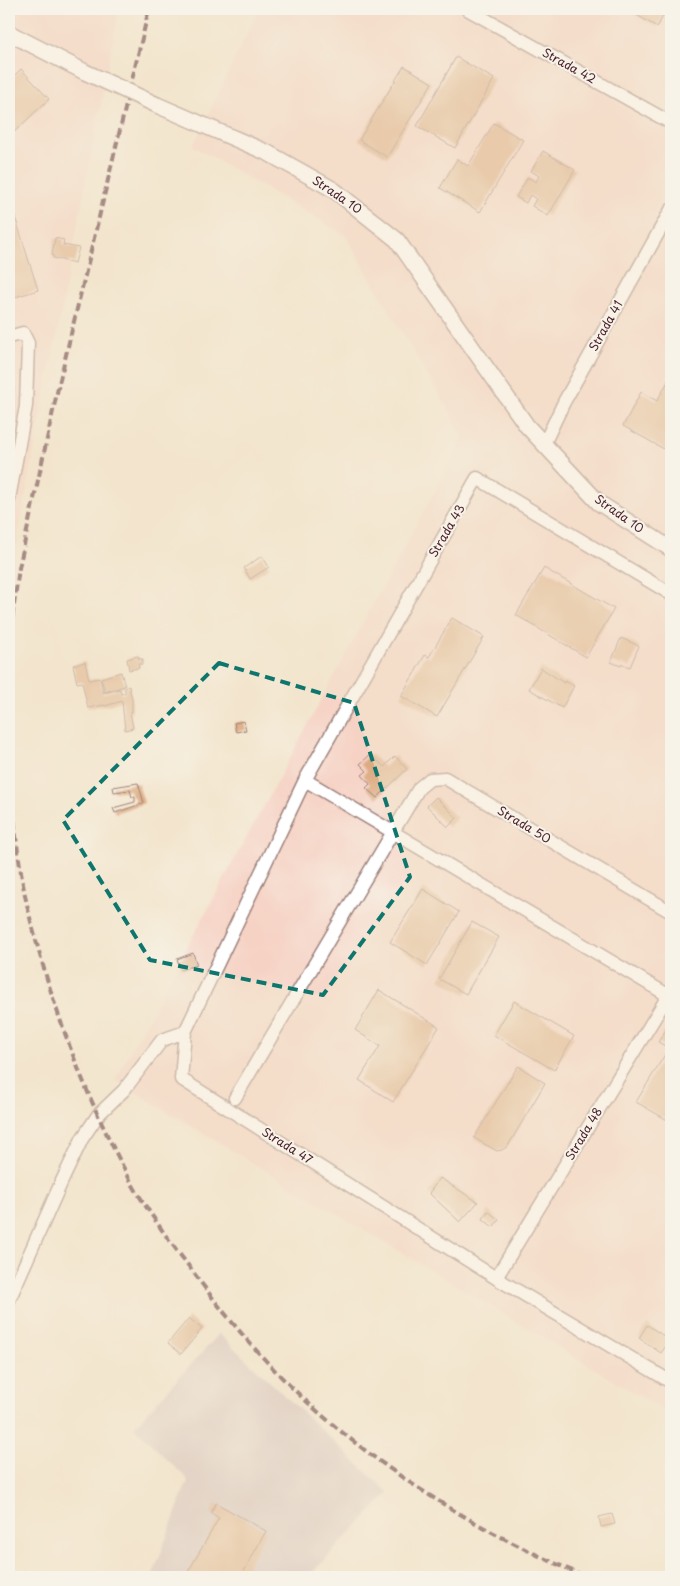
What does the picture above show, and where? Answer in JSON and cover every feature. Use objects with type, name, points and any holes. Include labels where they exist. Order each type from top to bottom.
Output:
[{"type":"street","name":"Strada 42","points":[[467,9],[671,123]]},
{"type":"street","name":"Strada 10","points":[[9,33],[86,72],[268,153],[334,190],[397,240],[528,426],[599,503],[671,548]]},
{"type":"street","name":"Strada 41","points":[[544,444],[564,402],[671,210]]},
{"type":"street","points":[[9,337],[23,333],[28,343],[26,406],[9,499]]},
{"type":"street","name":"Strada 10","points":[[571,473],[671,537]]},
{"type":"street","name":"Strada 43","points":[[305,780],[477,478],[671,594]]},
{"type":"street","name":"Strada 50","points":[[236,1098],[392,832],[419,788],[430,779],[445,778],[671,912]]},
{"type":"street","points":[[305,780],[670,994]]},
{"type":"street","name":"Strada 47","points":[[305,780],[185,1032],[181,1079],[496,1278],[671,1382]]},
{"type":"street","name":"Strada 48","points":[[496,1278],[670,994]]},
{"type":"street","points":[[9,1300],[82,1139],[98,1115],[124,1090],[162,1040],[185,1032]]},
{"type":"highlighted area","points":[[219,663],[354,703],[410,877],[323,995],[150,960],[63,820]]},
{"type":"shaded area","points":[[9,9],[119,9],[9,583]]},
{"type":"shaded area","points":[[259,9],[671,9],[671,1415],[115,1080],[464,437],[345,235],[193,146]]},
{"type":"shaded area","points":[[219,1334],[389,1493],[308,1577],[152,1577],[188,1480],[134,1427]]},
{"type":"building","points":[[629,9],[667,9],[657,27]]},
{"type":"building","points":[[456,57],[494,79],[455,148],[417,126]]},
{"type":"building","points":[[404,66],[432,83],[387,157],[359,140]]},
{"type":"building","points":[[21,69],[49,99],[9,137],[9,81]]},
{"type":"building","points":[[494,123],[523,140],[480,212],[440,188],[457,159],[468,166]]},
{"type":"building","points":[[543,151],[575,170],[548,216],[532,206],[536,199],[530,195],[526,203],[516,197],[528,177],[536,182],[539,176],[531,171]]},
{"type":"building","points":[[12,207],[38,290],[9,299],[9,208]]},
{"type":"building","points":[[55,238],[64,240],[63,245],[79,248],[75,263],[53,258]]},
{"type":"building","points":[[9,373],[14,388],[13,402],[9,404]]},
{"type":"building","points":[[671,376],[671,453],[623,426],[641,392],[657,401]]},
{"type":"building","points":[[262,556],[269,567],[250,579],[244,568]]},
{"type":"building","points":[[544,568],[614,609],[586,657],[516,615]]},
{"type":"building","points":[[452,618],[484,637],[437,717],[401,696],[425,655],[429,657]]},
{"type":"building","points":[[621,638],[639,646],[630,667],[611,662]]},
{"type":"building","points":[[138,656],[139,659],[143,659],[142,664],[138,664],[139,668],[129,670],[127,659]]},
{"type":"building","points":[[85,662],[89,680],[100,678],[103,693],[120,689],[121,694],[125,693],[125,688],[129,686],[132,699],[132,712],[130,712],[133,728],[125,730],[122,701],[88,708],[82,682],[77,683],[73,665]]},
{"type":"building","points":[[541,668],[564,683],[565,681],[574,686],[562,708],[529,689]]},
{"type":"building","points":[[121,672],[125,686],[105,692],[101,678]]},
{"type":"building","points":[[244,721],[246,730],[236,732],[234,723]]},
{"type":"building","points":[[371,754],[384,767],[395,756],[407,769],[377,798],[366,788],[370,784],[362,775],[367,771],[360,764]]},
{"type":"building","points":[[138,783],[144,803],[115,813],[113,808],[135,802],[135,797],[132,797],[130,790],[114,792],[113,787]]},
{"type":"building","points":[[436,797],[457,818],[448,827],[427,806]]},
{"type":"building","points":[[423,889],[459,912],[427,965],[390,942]]},
{"type":"building","points":[[472,922],[499,937],[466,994],[439,979]]},
{"type":"building","points":[[193,953],[197,965],[181,970],[177,959]]},
{"type":"building","points":[[379,990],[439,1027],[393,1102],[359,1080],[380,1046],[355,1030]]},
{"type":"building","points":[[514,1001],[574,1036],[554,1070],[494,1035]]},
{"type":"building","points":[[671,1022],[671,1122],[636,1102],[669,1048],[658,1042]]},
{"type":"building","points":[[518,1066],[545,1083],[508,1146],[497,1151],[474,1138]]},
{"type":"building","points":[[440,1178],[478,1202],[460,1222],[429,1193]]},
{"type":"building","points":[[488,1211],[499,1220],[493,1227],[483,1219]]},
{"type":"building","points":[[189,1318],[202,1329],[181,1354],[168,1343]]},
{"type":"building","points":[[647,1325],[670,1340],[661,1353],[639,1338]]},
{"type":"building","points":[[216,1503],[266,1531],[241,1577],[185,1577],[219,1518],[211,1513]]},
{"type":"building","points":[[612,1514],[615,1524],[601,1527],[599,1517]]},
{"type":"railway","points":[[9,641],[19,568],[58,388],[149,9]]},
{"type":"railway","points":[[9,774],[24,891],[52,995],[75,1061],[102,1125],[134,1187],[154,1219],[218,1305],[257,1351],[300,1396],[337,1428],[375,1458],[458,1513],[500,1537],[587,1577]]}]
